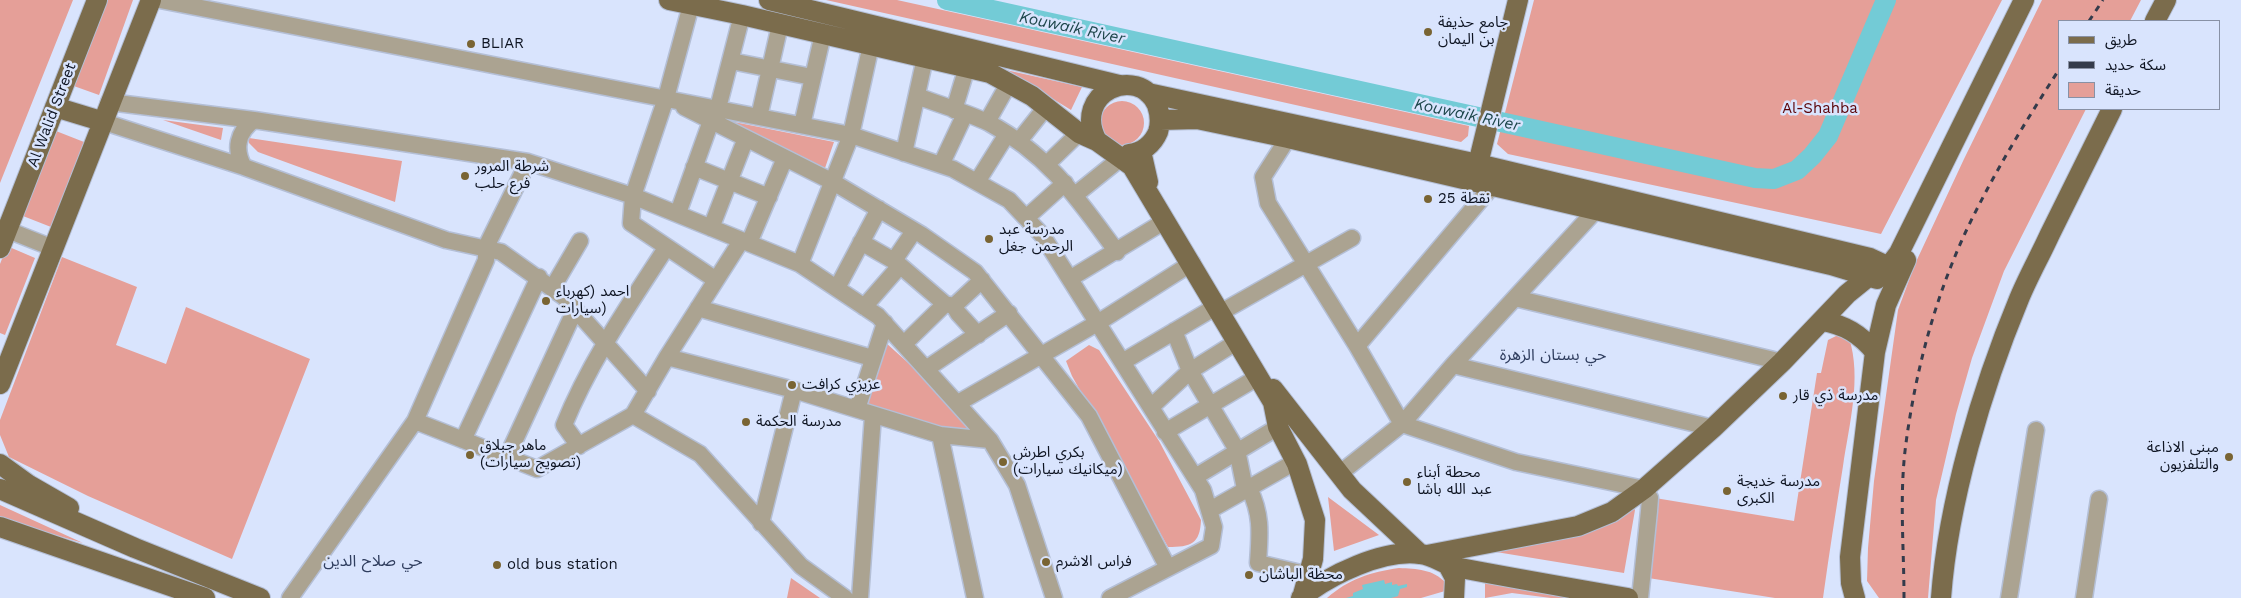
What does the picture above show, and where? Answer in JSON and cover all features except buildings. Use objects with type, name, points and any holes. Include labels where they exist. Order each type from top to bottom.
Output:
[{"type":"main road","name":"Al Walid Street","points":[[2,235],[97,0]]},
{"type":"main road","points":[[0,384],[150,0]]},
{"type":"main road","points":[[669,0],[742,14],[780,25],[967,67],[990,73],[1009,83],[1132,166],[1274,392],[1352,490],[1423,554],[1448,565],[1628,598]]},
{"type":"main road","points":[[1480,155],[1518,0]]},
{"type":"main road","points":[[1855,598],[1851,583],[1850,557],[1875,352],[1899,253],[2024,0]]},
{"type":"main road","points":[[1895,273],[2033,0]]},
{"type":"main road","points":[[2156,20],[2166,0]]},
{"type":"main road","points":[[778,1],[1119,85],[1137,87],[1148,93],[1480,155],[1870,258],[1895,273]]},
{"type":"main road","points":[[1088,137],[1092,132],[1091,112],[1101,94],[1119,85]]},
{"type":"main road","points":[[1118,156],[1141,151],[1155,138],[1160,120],[1159,110],[1148,93]]},
{"type":"main road","points":[[55,107],[102,122]]},
{"type":"main road","points":[[1941,598],[1943,570],[1956,500],[1982,404],[1998,356],[2019,298],[2112,110]]},
{"type":"main road","points":[[1160,120],[1197,119],[1493,185],[1843,268],[1868,276],[1895,273]]},
{"type":"main road","points":[[1141,151],[1148,182],[1273,402],[1278,427],[1295,462],[1315,520],[1313,559],[1302,597]]},
{"type":"main road","points":[[1843,268],[1850,283],[1848,294]]},
{"type":"main road","points":[[1302,597],[1333,577],[1383,558],[1423,554],[1578,526],[1612,512],[1644,488],[1713,428],[1868,276]]},
{"type":"main road","points":[[1822,321],[1835,323],[1852,331],[1867,342],[1875,352]]},
{"type":"main road","points":[[0,464],[29,485],[135,548]]},
{"type":"main road","points":[[0,489],[135,548],[260,598]]},
{"type":"main road","points":[[1,528],[205,598]]},
{"type":"main road","points":[[1448,565],[1457,584],[1454,598]]},
{"type":"street","points":[[160,0],[666,98],[715,114],[759,117],[851,135],[941,165],[978,182],[1010,200],[1042,235],[1071,278],[1124,361],[1165,432],[1203,490],[1210,510],[1214,527],[1211,546],[1110,598]]},
{"type":"street","points":[[691,5],[666,98],[633,196],[631,223],[716,280]]},
{"type":"street","points":[[678,213],[715,114],[731,61],[742,14]]},
{"type":"street","points":[[759,117],[780,25]]},
{"type":"street","points":[[802,125],[823,34]]},
{"type":"street","points":[[800,264],[851,135],[871,45]]},
{"type":"street","points":[[904,153],[925,58]]},
{"type":"street","points":[[731,61],[812,77]]},
{"type":"street","points":[[941,165],[959,112],[967,67]]},
{"type":"street","points":[[987,122],[1009,83]]},
{"type":"street","points":[[917,96],[987,122],[1013,137],[1047,164],[1070,189],[1117,252]]},
{"type":"street","points":[[109,102],[254,120],[528,162],[633,196],[800,264],[864,306],[885,323],[990,440],[1017,485],[1054,598]]},
{"type":"street","points":[[978,182],[1013,137],[1046,107]]},
{"type":"street","points":[[715,114],[746,138],[833,182],[914,230],[975,272],[1089,416],[1168,568]]},
{"type":"street","points":[[244,167],[238,155],[238,142],[243,129],[254,120]]},
{"type":"street","points":[[102,122],[244,167],[446,240],[472,247],[486,247],[502,252],[553,287],[648,391]]},
{"type":"street","points":[[1047,164],[1088,137]]},
{"type":"street","points":[[711,228],[746,138]]},
{"type":"street","points":[[1288,138],[1263,177],[1268,204],[1357,346],[1402,424],[1516,462],[1644,488],[1650,498],[1640,598]]},
{"type":"street","points":[[1026,218],[1118,156]]},
{"type":"street","points":[[415,421],[537,469],[633,415],[667,356],[716,280],[745,242],[769,197],[785,158]]},
{"type":"street","points":[[290,598],[415,421],[486,260],[486,247],[528,162]]},
{"type":"street","points":[[694,167],[769,197]]},
{"type":"street","points":[[1357,346],[1493,185]]},
{"type":"street","points":[[837,288],[879,209]]},
{"type":"street","points":[[1339,474],[1402,424],[1453,365],[1596,210]]},
{"type":"street","points":[[1071,278],[1117,252],[1165,221]]},
{"type":"street","points":[[864,306],[899,266],[895,259],[914,230]]},
{"type":"street","points":[[2,235],[53,248]]},
{"type":"street","points":[[1124,361],[1174,331],[1352,238]]},
{"type":"street","points":[[553,287],[580,241]]},
{"type":"street","points":[[861,242],[896,262],[958,313],[978,335]]},
{"type":"street","points":[[579,446],[564,425],[587,374],[666,248]]},
{"type":"street","points":[[958,403],[1099,322],[1192,263]]},
{"type":"street","points":[[464,440],[539,277]]},
{"type":"street","points":[[904,344],[949,305],[982,280]]},
{"type":"street","points":[[1515,298],[1782,362]]},
{"type":"street","points":[[698,308],[872,358]]},
{"type":"street","points":[[507,457],[575,310]]},
{"type":"street","points":[[926,369],[1008,313]]},
{"type":"street","points":[[857,409],[872,358],[885,323]]},
{"type":"street","points":[[1174,331],[1190,372],[1237,450],[1245,489]]},
{"type":"street","points":[[1151,407],[1190,372],[1238,341]]},
{"type":"street","points":[[667,356],[794,390],[940,435],[990,440]]},
{"type":"street","points":[[1453,365],[1713,428]]},
{"type":"street","points":[[1165,432],[1258,376]]},
{"type":"street","points":[[762,523],[794,390]]},
{"type":"street","points":[[633,415],[700,454],[801,566],[845,598]]},
{"type":"street","points":[[860,598],[874,415]]},
{"type":"street","points":[[1195,477],[1278,427]]},
{"type":"street","points":[[2009,598],[2036,430]]},
{"type":"street","points":[[940,435],[975,598]]},
{"type":"street","points":[[1210,510],[1295,462]]},
{"type":"street","points":[[1245,489],[1249,488],[1256,502],[1261,522],[1258,563],[1308,576]]},
{"type":"street","points":[[2084,598],[2098,499]]},
{"type":"green space","points":[[0,0],[73,0],[0,183]]},
{"type":"green space","points":[[101,0],[133,0],[99,95],[71,85]]},
{"type":"green space","points":[[826,0],[897,0],[1469,126],[1468,136],[1461,142]]},
{"type":"green space","name":"Al-Shahba","points":[[1534,0],[2002,0],[1881,234],[1508,154],[1497,144]]},
{"type":"green space","points":[[2042,0],[2141,0],[2131,20],[2058,20],[2058,110],[2085,110],[2004,271],[1972,358],[1956,414],[1936,500],[1928,598],[1879,598],[1867,581],[1868,548],[1874,481],[1898,310],[1915,264]]},
{"type":"green space","points":[[1006,70],[1082,87],[1071,110]]},
{"type":"green space","points":[[1126,101],[1138,107],[1143,114],[1143,132],[1138,139],[1131,144],[1118,145],[1110,142],[1103,135],[1100,119],[1103,111],[1110,104]]},
{"type":"green space","points":[[163,120],[223,128],[221,140]]},
{"type":"green space","points":[[724,120],[834,142],[825,168]]},
{"type":"green space","points":[[56,131],[84,142],[51,227],[23,216]]},
{"type":"green space","points":[[249,138],[402,161],[395,202],[258,152],[249,143]]},
{"type":"green space","points":[[7,246],[35,258],[5,335],[0,333],[0,264]]},
{"type":"green space","points":[[62,257],[137,287],[116,345],[166,364],[186,307],[310,359],[232,559],[88,496],[9,457],[0,435],[0,420]]},
{"type":"green space","points":[[1838,335],[1849,338],[1853,353],[1854,385],[1851,418],[1823,598],[1775,598],[1642,577],[1655,498],[1794,521],[1817,373],[1821,373],[1828,340]]},
{"type":"green space","points":[[885,342],[946,397],[969,429],[963,434],[864,403]]},
{"type":"green space","points":[[1089,345],[1099,350],[1159,441],[1201,520],[1199,534],[1188,545],[1168,547],[1072,376],[1066,361]]},
{"type":"green space","points":[[1328,497],[1379,535],[1334,551]]},
{"type":"green space","points":[[1629,500],[1635,510],[1624,573],[1484,550]]},
{"type":"green space","points":[[0,505],[83,543],[0,519]]},
{"type":"green space","points":[[1399,568],[1418,569],[1436,575],[1446,583],[1445,591],[1421,598],[1327,598],[1335,591],[1360,577]]},
{"type":"green space","points":[[791,578],[820,598],[787,598]]},
{"type":"green space","points":[[1485,581],[1593,598],[1551,598],[1512,593],[1485,598]]},
{"type":"shaded area","points":[[1384,580],[1385,584],[1392,582],[1392,585],[1397,584],[1398,586],[1407,584],[1407,587],[1400,589],[1398,596],[1391,598],[1346,598],[1353,596],[1353,593],[1363,589],[1362,585]]},
{"type":"waterway","name":"Kouwaik River","points":[[947,0],[1755,178],[1774,179],[1797,170],[1812,156],[1828,136],[1886,0]]},
{"type":"railway","points":[[2090,20],[2103,0]]},
{"type":"railway","points":[[1904,598],[1902,501],[1904,462],[1911,412],[1932,321],[1953,262],[1979,205],[2018,136],[2058,71]]},
{"type":"place","name":"جامع حذيفة بن اليمان","points":[[1428,32]]},
{"type":"place","name":"BLIAR","points":[[471,44]]},
{"type":"place","name":"شرطة المرور فرع حلب","points":[[465,176]]},
{"type":"place","name":"نقطة 25","points":[[1428,199]]},
{"type":"place","name":"مدرسة عبد الرحمن جغل","points":[[989,239]]},
{"type":"place","name":"احمد (كهرباء سيارات)","points":[[546,301]]},
{"type":"place","name":"عزيزي كرافت","points":[[792,385]]},
{"type":"place","name":"مدرسة ذي قار","points":[[1783,396]]},
{"type":"place","name":"مدرسة الحكمة","points":[[746,422]]},
{"type":"place","name":"ماهر جبلاق (تصويج سيارات)","points":[[470,455]]},
{"type":"place","name":"مبنى الاذاعة والتلفزيون","points":[[2229,457]]},
{"type":"place","name":"بكري اطرش (ميكانيك سيارات)","points":[[1003,462]]},
{"type":"place","name":"محطة أبناء عبد الله باشا","points":[[1407,482]]},
{"type":"place","name":"مدرسة خديجة الكبرى","points":[[1727,491]]},
{"type":"place","name":"فراس الاشرم","points":[[1046,562]]},
{"type":"place","name":"old bus station","points":[[497,565]]},
{"type":"place","name":"محظة الباشان","points":[[1249,575]]},
{"type":"district","name":"حي بستان الزهرة","points":[[1553,355]]},
{"type":"district","name":"حي صلاح الدين","points":[[373,561]]}]
